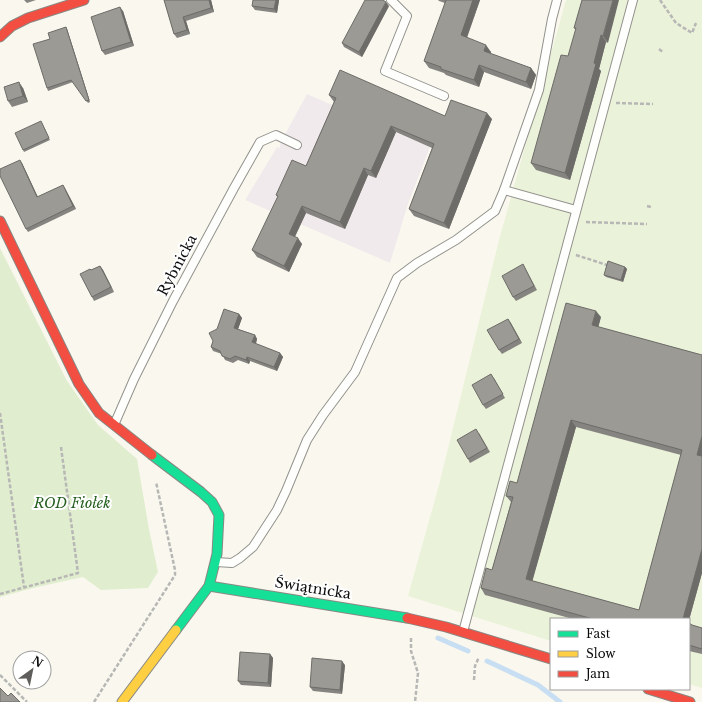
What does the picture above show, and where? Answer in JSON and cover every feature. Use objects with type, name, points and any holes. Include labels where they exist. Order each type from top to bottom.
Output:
[{"type":"street","points":[[0,37],[12,26],[28,18],[84,0]]},
{"type":"street","points":[[0,221],[79,384],[99,413],[201,492],[212,502],[219,515],[219,534],[215,562],[209,586],[122,702]]},
{"type":"street","name":"Świątnicka","points":[[209,586],[414,619],[463,632],[550,659]]},
{"type":"street","points":[[651,690],[690,702]]},
{"type":"lane","points":[[391,0],[407,16],[384,71],[444,96]]},
{"type":"lane","points":[[215,562],[232,562],[240,558],[253,547],[277,510],[307,440],[323,415],[355,372],[397,278],[417,263],[456,240],[495,211],[504,190],[539,90],[557,0]]},
{"type":"lane","points":[[463,632],[633,0]]},
{"type":"lane","name":"Rybnicka","points":[[114,426],[134,379],[173,301],[260,142],[276,135],[297,145]]},
{"type":"lane","points":[[504,190],[576,210]]},
{"type":"path","points":[[660,0],[677,23],[692,32],[696,23]]},
{"type":"path","points":[[659,50],[663,52]]},
{"type":"path","points":[[612,103],[653,104]]},
{"type":"path","points":[[647,206],[651,207]]},
{"type":"path","points":[[576,210],[581,212],[579,221],[582,222],[647,224]]},
{"type":"path","points":[[574,253],[578,257],[607,265]]},
{"type":"path","points":[[0,413],[24,587]]},
{"type":"path","points":[[0,594],[78,573],[61,447]]},
{"type":"path","points":[[94,702],[174,575],[175,570],[156,481]]},
{"type":"path","points":[[411,634],[411,651],[418,674],[415,702]]},
{"type":"path","points":[[474,680],[475,666],[485,639]]},
{"type":"path","points":[[0,675],[27,702]]},
{"type":"shaded area","points":[[307,94],[430,147],[408,204],[390,263],[245,200],[277,147],[280,148],[283,138]]},
{"type":"green space","points":[[566,0],[702,0],[702,688],[690,684],[690,618],[550,618],[550,641],[408,596],[439,485],[499,240]]},
{"type":"green space","name":"ROD Fiołek","points":[[0,248],[67,381],[98,425],[137,459],[158,572],[148,588],[101,590],[83,577],[0,597]]},
{"type":"building","points":[[164,0],[209,0],[211,8],[183,17],[187,30],[174,34]]},
{"type":"building","points":[[253,0],[276,0],[274,9],[252,6]]},
{"type":"building","points":[[365,0],[383,0],[386,2],[359,52],[342,43]]},
{"type":"building","points":[[446,0],[473,0],[461,35],[486,45],[484,51],[531,68],[526,82],[479,65],[474,80],[441,69],[441,67],[424,61]]},
{"type":"building","points":[[582,0],[613,0],[603,36],[601,35],[594,63],[596,64],[565,173],[531,163],[561,55],[568,56]]},
{"type":"building","points":[[120,7],[131,42],[102,51],[91,17]]},
{"type":"building","points":[[66,27],[89,100],[86,101],[71,80],[47,88],[33,44],[50,39],[48,33]]},
{"type":"building","points":[[340,70],[445,116],[451,100],[487,113],[444,223],[409,209],[434,144],[391,126],[371,171],[364,168],[340,222],[302,206],[289,234],[298,238],[284,266],[252,250],[278,196],[276,195],[292,160],[306,166],[336,98],[329,95]]},
{"type":"building","points":[[19,82],[23,96],[8,101],[4,87]]},
{"type":"building","points":[[41,121],[49,138],[23,150],[15,133]]},
{"type":"building","points":[[20,160],[37,197],[63,185],[73,206],[26,229],[0,176],[0,169]]},
{"type":"building","points":[[608,261],[625,267],[621,280],[604,275]]},
{"type":"building","points":[[523,264],[534,286],[513,297],[502,276]]},
{"type":"building","points":[[100,266],[111,287],[92,297],[80,274]]},
{"type":"building","points":[[566,303],[596,311],[592,325],[702,355],[702,436],[697,455],[702,456],[702,549],[683,618],[589,618],[481,588],[486,568],[492,570],[513,497],[506,496],[510,481],[517,483]],"holes":[[[571,420],[682,450],[639,610],[526,579]]]},
{"type":"building","points":[[224,309],[239,314],[234,328],[255,335],[252,342],[280,353],[274,367],[247,357],[246,360],[235,356],[230,359],[222,356],[220,351],[211,347],[213,341],[209,333],[217,329]]},
{"type":"building","points":[[508,319],[519,339],[499,350],[487,330]]},
{"type":"building","points":[[491,374],[503,394],[483,405],[472,385]]},
{"type":"building","points":[[476,429],[487,448],[468,459],[457,440]]},
{"type":"building","points":[[690,624],[702,628],[702,649],[690,645]]},
{"type":"building","points":[[240,652],[270,654],[268,683],[238,681]]},
{"type":"building","points":[[312,658],[342,661],[340,690],[310,687]]},
{"type":"building","points":[[0,688],[8,696],[11,693],[20,702],[0,702]]},
{"type":"waterway","points":[[438,638],[468,651]]},
{"type":"waterway","points":[[487,661],[538,685],[560,702]]},
{"type":"traffic: fast","points":[[152,455],[201,492],[212,502],[219,515],[217,554],[209,586],[176,630]]},
{"type":"traffic: fast","points":[[209,586],[407,618]]},
{"type":"traffic: slow","points":[[122,702],[176,630]]},
{"type":"traffic: jam","points":[[0,37],[12,26],[28,18],[84,0]]},
{"type":"traffic: jam","points":[[0,221],[79,384],[99,413],[152,455]]},
{"type":"traffic: jam","points":[[407,618],[446,627],[550,659]]},
{"type":"traffic: jam","points":[[651,690],[690,702]]}]
